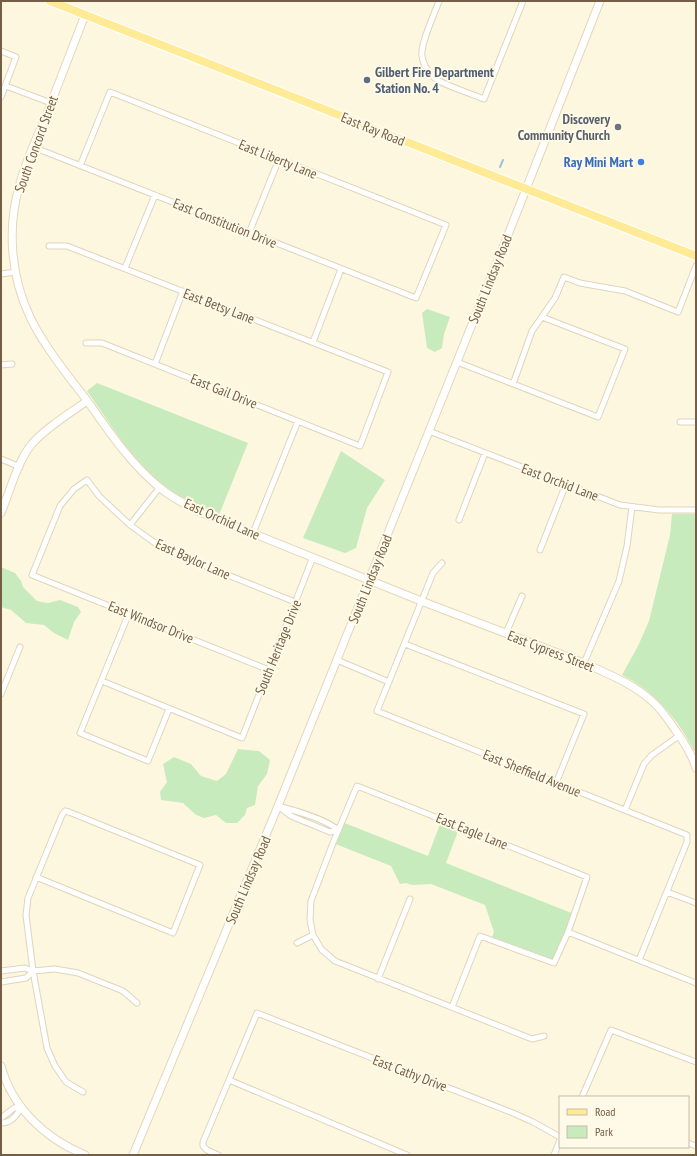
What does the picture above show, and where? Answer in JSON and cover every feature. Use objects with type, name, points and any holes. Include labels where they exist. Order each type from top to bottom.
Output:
[{"type":"main road","name":"East Ray Road","points":[[50,1],[696,256]]},
{"type":"street","points":[[439,1],[426,34],[422,56],[431,75],[438,81],[484,99],[523,1]]},
{"type":"street","name":"South Lindsay Road","points":[[133,1155],[278,806],[457,362],[600,1]]},
{"type":"street","name":"South Concord Street","points":[[85,15],[19,186],[13,219],[12,246],[22,297],[34,325],[44,342],[87,401]]},
{"type":"street","points":[[1,51],[16,57],[1,98]]},
{"type":"street","points":[[6,86],[50,103]]},
{"type":"street","name":"East Liberty Lane","points":[[80,166],[110,92],[446,225],[416,298]]},
{"type":"street","name":"East Constitution Drive","points":[[33,147],[416,298]]},
{"type":"street","points":[[249,233],[278,159]]},
{"type":"street","points":[[125,268],[155,195]]},
{"type":"street","name":"East Betsy Lane","points":[[50,246],[67,246],[388,372],[360,446]]},
{"type":"street","points":[[513,384],[532,331],[556,298],[564,277],[580,283],[625,291],[678,312],[696,266]]},
{"type":"street","points":[[312,342],[341,269]]},
{"type":"street","points":[[1,274],[16,272]]},
{"type":"street","points":[[155,364],[183,291]]},
{"type":"street","points":[[457,362],[598,417],[624,349],[542,317]]},
{"type":"street","name":"East Gail Drive","points":[[86,344],[102,343],[360,446]]},
{"type":"street","points":[[1,365],[12,364]]},
{"type":"street","points":[[1,512],[20,466],[31,445],[64,416],[87,401]]},
{"type":"street","name":"East Orchid Lane","points":[[87,401],[133,462],[160,487],[177,499],[200,512],[369,580]]},
{"type":"street","points":[[253,534],[298,421]]},
{"type":"street","points":[[680,422],[696,422]]},
{"type":"street","name":"East Orchid Lane","points":[[429,431],[620,505],[659,510],[696,510]]},
{"type":"street","points":[[459,520],[485,453]]},
{"type":"street","points":[[1,459],[20,466]]},
{"type":"street","name":"East Baylor Lane","points":[[32,575],[60,506],[74,489],[87,480],[99,496],[130,526],[155,543],[183,557],[295,602]]},
{"type":"street","points":[[540,550],[566,484]]},
{"type":"street","points":[[130,526],[160,487]]},
{"type":"street","points":[[584,663],[619,580],[627,546],[632,507]]},
{"type":"street","name":"South Heritage Drive","points":[[169,708],[242,738],[313,557]]},
{"type":"street","points":[[337,660],[389,682],[433,573],[442,563]]},
{"type":"street","name":"East Windsor Drive","points":[[32,575],[269,670]]},
{"type":"street","name":"East Cypress Street","points":[[369,580],[584,663],[634,688],[653,702],[667,717],[680,736],[693,759],[696,768]]},
{"type":"street","points":[[506,633],[522,596]]},
{"type":"street","points":[[102,681],[169,708],[148,761],[80,733],[129,614]]},
{"type":"street","points":[[404,644],[584,714],[556,782]]},
{"type":"street","points":[[1,694],[20,647]]},
{"type":"street","name":"East Sheffield Avenue","points":[[389,682],[377,711],[687,835],[687,842],[667,892]]},
{"type":"street","points":[[625,810],[644,764],[652,756],[680,736]]},
{"type":"street","name":"East Eagle Lane","points":[[338,830],[357,786],[587,877],[568,932]]},
{"type":"street","points":[[278,806],[291,816],[330,832],[338,830]]},
{"type":"street","points":[[36,877],[173,933],[200,865],[69,812],[65,812],[62,815],[36,877],[28,898],[26,915],[33,971],[47,1048],[55,1066],[66,1082],[83,1092]]},
{"type":"street","points":[[338,830],[311,901],[310,920],[313,935],[322,950],[335,961],[532,1039],[544,1036]]},
{"type":"street","points":[[639,960],[667,892],[696,903]]},
{"type":"street","points":[[378,979],[410,899]]},
{"type":"street","points":[[452,1008],[480,936],[554,963],[568,932],[696,983]]},
{"type":"street","points":[[297,943],[313,935]]},
{"type":"street","points":[[1,972],[25,968],[33,971],[55,969],[78,973],[123,991],[137,1003]]},
{"type":"street","points":[[1,982],[26,978],[33,971]]},
{"type":"street","name":"East Cathy Drive","points":[[229,1080],[257,1013],[513,1113],[533,1122],[559,1138]]},
{"type":"street","points":[[584,1096],[611,1030],[696,1062]]},
{"type":"street","points":[[1,1066],[7,1082],[21,1107],[34,1122],[53,1138],[73,1150],[85,1155]]},
{"type":"street","points":[[218,1155],[207,1150],[203,1146],[203,1142],[229,1080],[407,1155]]},
{"type":"street","points":[[1,1118],[14,1108],[21,1107]]},
{"type":"street","points":[[1,1123],[7,1123],[18,1115],[21,1107]]},
{"type":"street","points":[[554,1155],[559,1142]]},
{"type":"green space","points":[[427,309],[450,317],[444,334],[442,348],[435,352],[427,348],[422,313]]},
{"type":"green space","points":[[97,383],[248,443],[219,515],[175,493],[162,484],[140,463],[87,391]]},
{"type":"green space","points":[[341,451],[385,480],[367,508],[356,548],[345,553],[303,538]]},
{"type":"green space","points":[[672,514],[696,514],[696,750],[694,751],[681,728],[664,707],[645,689],[622,675],[638,646],[649,621],[670,535]]},
{"type":"green space","points":[[1,567],[15,573],[21,581],[23,587],[37,601],[48,603],[60,600],[78,607],[81,612],[74,622],[68,640],[54,633],[44,625],[26,623],[11,610],[1,607]]},
{"type":"green space","points":[[238,749],[259,751],[270,760],[267,774],[258,786],[255,805],[247,808],[245,815],[237,823],[226,823],[216,815],[204,818],[196,815],[183,803],[161,800],[160,792],[167,782],[163,764],[174,757],[191,764],[201,776],[217,781],[226,774]]},
{"type":"green space","points":[[442,819],[460,826],[446,863],[574,914],[554,963],[491,940],[494,932],[485,905],[431,884],[400,884],[391,866],[333,843],[342,822],[428,856]]},
{"type":"waterway","points":[[500,167],[503,160]]},
{"type":"place","name":"Gilbert Fire Department Station No. 4","points":[[367,80]]},
{"type":"place","name":"Discovery Community Church","points":[[618,127]]},
{"type":"place","name":"Ray Mini Mart","points":[[641,162]]}]
